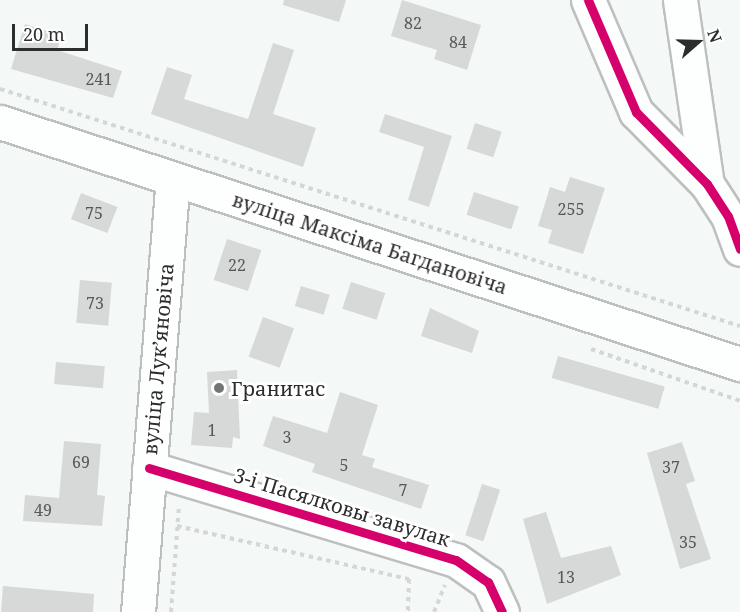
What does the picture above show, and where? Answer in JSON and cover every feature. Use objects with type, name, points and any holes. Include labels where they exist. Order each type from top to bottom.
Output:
[{"type":"main road","points":[[680,0],[707,184]]},
{"type":"main road","points":[[581,3],[636,112],[707,184],[728,216],[740,249]]},
{"type":"main road","name":"вуліца Максіма Багдановіча","points":[[0,122],[740,364]]},
{"type":"main road","name":"вуліца Лукʼяновіча","points":[[138,612],[173,179]]},
{"type":"main road","name":"3-і Пасялковы завулак","points":[[149,468],[456,560],[488,582],[502,612]]},
{"type":"path","points":[[0,88],[740,326]]},
{"type":"path","points":[[177,526],[409,579],[408,612]]},
{"type":"building","points":[[284,0],[346,0],[339,22],[283,5]]},
{"type":"building","points":[[402,0],[481,25],[467,70],[434,59],[437,50],[391,36]]},
{"type":"building","points":[[25,24],[62,36],[57,50],[122,71],[113,98],[11,69]]},
{"type":"building","points":[[273,43],[294,50],[273,114],[316,128],[303,167],[151,114],[167,67],[192,75],[184,99],[248,119]]},
{"type":"building","points":[[385,114],[452,136],[429,207],[408,200],[424,147],[379,132]]},
{"type":"building","points":[[475,123],[502,132],[493,157],[467,149]]},
{"type":"building","points":[[570,177],[605,188],[583,254],[548,243],[552,230],[538,226],[550,187],[565,192]]},
{"type":"building","points":[[474,192],[519,207],[511,229],[467,215]]},
{"type":"building","points":[[81,193],[117,207],[107,233],[71,219]]},
{"type":"building","points":[[227,239],[261,250],[248,291],[214,280]]},
{"type":"building","points":[[80,280],[112,283],[108,326],[76,323]]},
{"type":"building","points":[[351,282],[385,293],[377,320],[342,309]]},
{"type":"building","points":[[301,286],[330,295],[324,315],[295,306]]},
{"type":"building","points":[[430,308],[479,331],[472,353],[421,336]]},
{"type":"building","points":[[263,317],[294,328],[280,368],[249,356]]},
{"type":"building","points":[[558,356],[665,387],[658,409],[552,378]]},
{"type":"building","points":[[56,362],[105,366],[103,388],[54,384]]},
{"type":"building","points":[[237,370],[240,439],[233,437],[232,448],[191,445],[194,412],[209,413],[207,372]]},
{"type":"building","points":[[340,392],[378,405],[362,455],[375,459],[372,467],[429,485],[421,509],[312,472],[315,464],[263,446],[273,416],[327,433]]},
{"type":"building","points":[[64,441],[101,444],[97,495],[105,496],[102,526],[23,521],[25,495],[59,498]]},
{"type":"building","points":[[682,442],[695,481],[686,484],[711,559],[680,569],[647,453]]},
{"type":"building","points":[[482,484],[500,490],[483,541],[465,535]]},
{"type":"building","points":[[546,512],[561,558],[611,546],[621,575],[547,604],[523,519]]},
{"type":"building","points":[[3,586],[94,594],[93,612],[1,612]]},
{"type":"cycle path","points":[[588,0],[636,112],[707,184],[728,216],[740,249]]},
{"type":"cycle path","points":[[149,468],[456,560],[488,582],[502,612]]},
{"type":"place","name":"Гранитас","points":[[219,388]]}]
